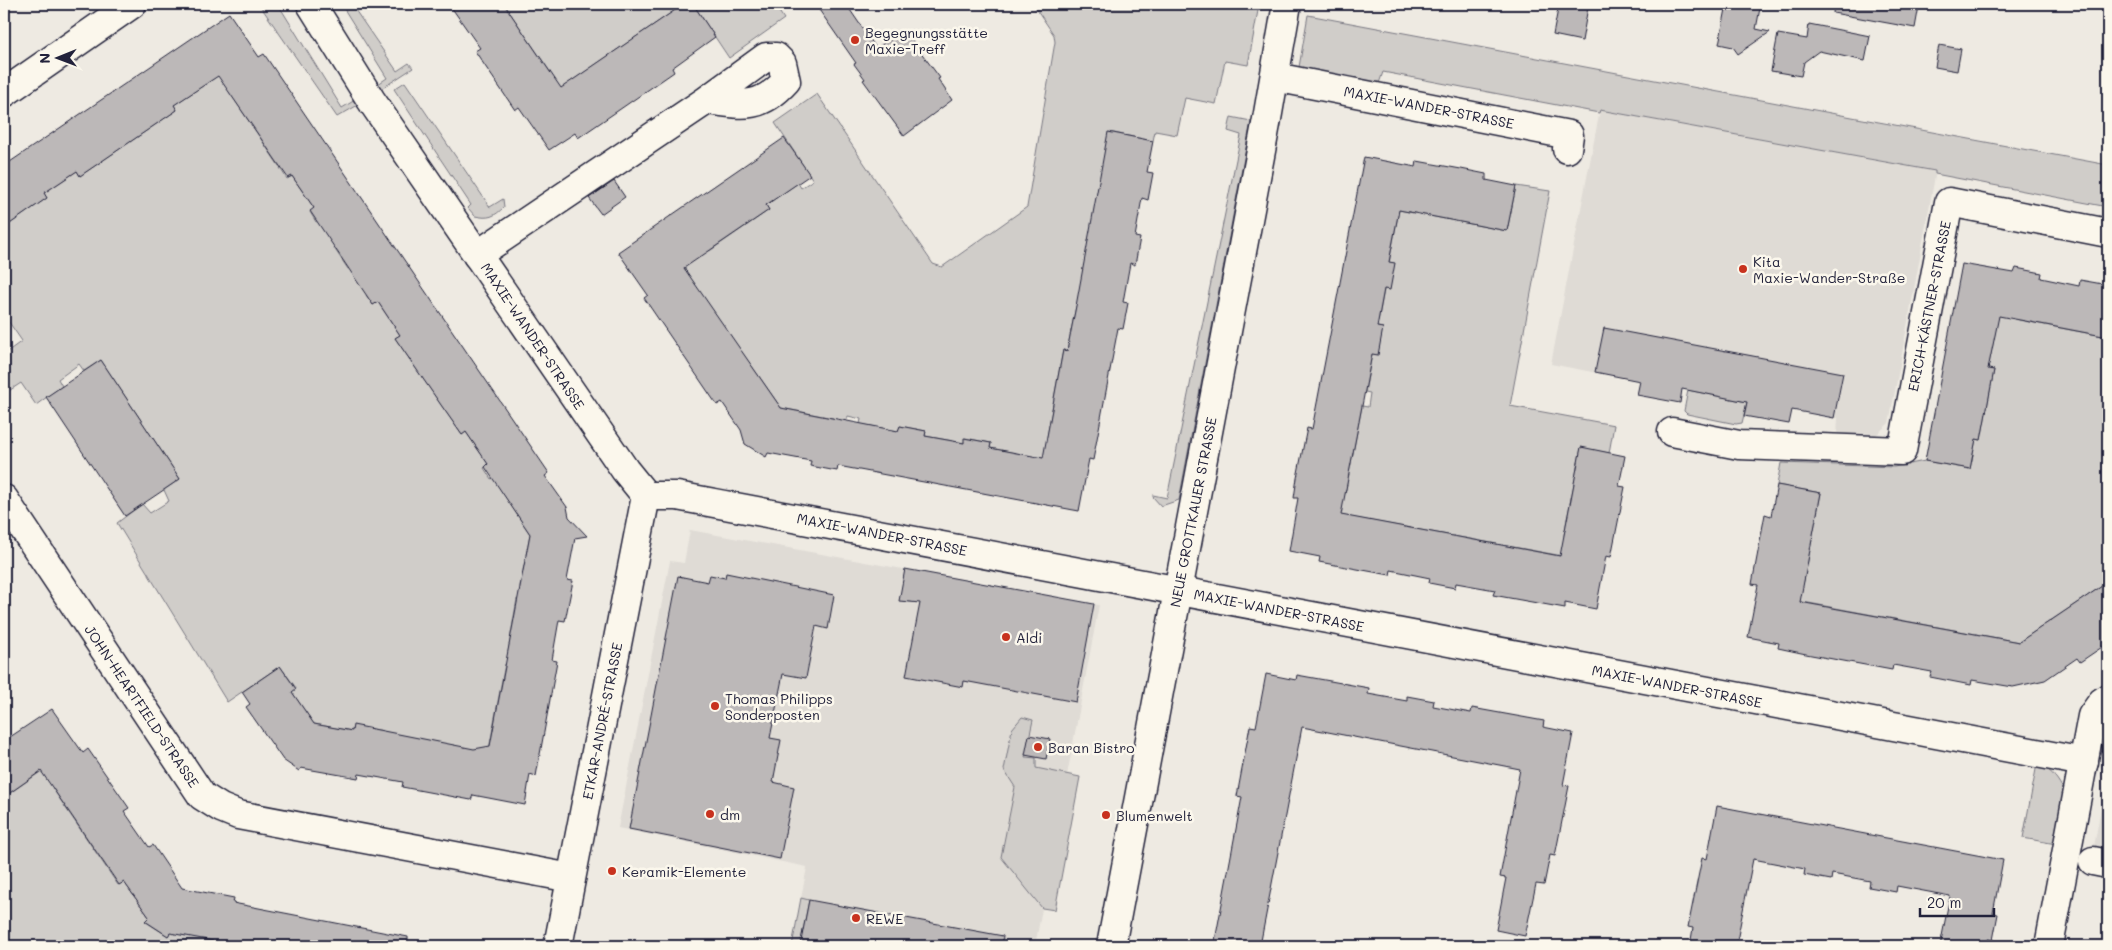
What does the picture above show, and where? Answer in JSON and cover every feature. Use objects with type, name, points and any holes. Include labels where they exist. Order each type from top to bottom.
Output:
[{"type":"street","points":[[4,93],[132,4]]},
{"type":"street","name":"MAXIE-WANDER-STRASSE","points":[[311,4],[371,100],[625,470],[646,496],[677,496],[2084,762]]},
{"type":"street","name":"NEUE GROTTKAUER STRASSE","points":[[1112,946],[1275,77],[1287,4]]},
{"type":"street","name":"MAXIE-WANDER-STRASSE","points":[[1275,77],[1569,135],[1566,149]]},
{"type":"street","name":"MAXIE-WANDER-STRASSE","points":[[477,255],[707,100]]},
{"type":"street","name":"ERICH-KÄSTNER-STRASSE","points":[[1672,432],[1739,445],[1902,451],[1949,202],[2108,233]]},
{"type":"street","name":"ETKAR-ANDRÉ-STRASSE","points":[[558,946],[646,496]]},
{"type":"street","name":"JOHN-HEARTFIELD-STRASSE","points":[[4,499],[202,796],[221,808],[238,815],[571,878]]},
{"type":"street","points":[[2049,946],[2092,716],[2102,702],[2108,698]]},
{"type":"shaded area","points":[[259,4],[278,4],[342,108],[355,100],[358,105],[337,117]]},
{"type":"shaded area","points":[[341,4],[351,4],[397,71],[409,63],[413,68],[378,91],[375,86],[387,78]]},
{"type":"shaded area","points":[[504,4],[684,4],[554,93],[549,70]]},
{"type":"shaded area","points":[[693,4],[774,4],[784,19],[729,58]]},
{"type":"shaded area","points":[[1033,4],[1259,5],[1248,65],[1225,61],[1216,104],[1185,98],[1177,135],[1155,131],[1153,141],[1109,132],[1080,307],[1076,306],[1067,351],[1063,350],[1047,437],[1051,460],[990,448],[991,443],[965,438],[964,443],[925,436],[926,431],[900,426],[898,431],[860,424],[861,419],[848,416],[845,426],[832,423],[833,418],[781,408],[751,365],[674,268],[711,250],[769,210],[766,205],[798,183],[801,188],[813,180],[775,123],[817,94],[933,264],[942,267],[1027,207],[1055,42],[1054,35]]},
{"type":"shaded area","points":[[1308,15],[2108,165],[2108,207],[1935,174],[1935,171],[1600,110],[1599,113],[1383,72],[1377,89],[1298,73]]},
{"type":"shaded area","points":[[225,71],[230,93],[279,166],[284,164],[280,168],[287,179],[292,176],[314,208],[310,212],[316,222],[321,219],[339,245],[334,248],[348,269],[353,266],[370,291],[366,295],[373,305],[378,302],[400,335],[395,338],[462,435],[466,432],[488,464],[484,468],[491,479],[496,476],[501,490],[530,534],[520,586],[522,600],[517,599],[508,652],[510,664],[505,664],[487,760],[379,730],[354,726],[352,731],[314,724],[292,692],[296,688],[280,666],[227,702],[117,523],[142,504],[150,513],[169,501],[164,490],[180,479],[101,360],[84,371],[79,364],[58,379],[62,386],[36,405],[21,383],[4,394],[4,354],[22,341],[4,315],[4,228],[47,198],[44,193],[77,171],[80,176],[177,110],[174,105]]},
{"type":"shaded area","points":[[405,82],[490,207],[503,199],[504,207],[497,213],[488,217],[480,217],[475,216],[468,208],[471,205],[394,89]]},
{"type":"shaded area","name":"Kita Maxie-Wander-Straße","points":[[1600,110],[1936,171],[1889,423],[1874,437],[1837,436],[1838,418],[1792,410],[1789,424],[1744,416],[1747,402],[1662,385],[1661,390],[1682,395],[1680,403],[1637,395],[1639,381],[1551,364]]},
{"type":"shaded area","points":[[1231,117],[1251,121],[1179,500],[1161,506],[1153,495],[1167,498],[1241,135],[1228,131]]},
{"type":"shaded area","points":[[1516,186],[1550,191],[1510,406],[1614,425],[1609,453],[1581,448],[1564,535],[1568,557],[1333,514],[1345,494],[1362,406],[1368,407],[1370,393],[1365,392],[1372,354],[1383,328],[1377,327],[1399,210],[1507,231]]},
{"type":"shaded area","points":[[2000,308],[2019,320],[2108,337],[2108,582],[2019,642],[1792,600],[1804,581],[1821,493],[1777,485],[1781,463],[1894,467],[1925,461],[1970,469],[1976,439],[1981,440],[1994,370],[1988,369]]},
{"type":"shaded area","points":[[1688,390],[1747,402],[1742,423],[1736,424],[1687,414],[1684,411]]},
{"type":"shaded area","points":[[690,530],[1099,605],[1035,946],[792,946],[807,867],[618,828],[670,561],[684,563]]},
{"type":"shaded area","points":[[1022,717],[1033,720],[1025,757],[1036,758],[1036,768],[1080,777],[1055,910],[1042,908],[1001,857],[1015,787],[1004,770],[1012,729]]},
{"type":"shaded area","points":[[2037,764],[2054,775],[2065,793],[2056,844],[2023,838]]},
{"type":"shaded area","points":[[49,766],[53,789],[118,885],[124,882],[149,917],[146,922],[168,936],[171,932],[213,941],[212,946],[4,946],[4,797]]},
{"type":"shaded area","points":[[2108,769],[2108,854],[2093,852]]},
{"type":"shaded area","points":[[801,898],[809,900],[800,946],[792,946]]},
{"type":"building","points":[[449,4],[504,4],[561,88],[684,4],[693,4],[715,37],[672,68],[674,72],[578,138],[575,133],[549,150],[519,107],[515,110],[475,51],[480,48]]},
{"type":"building","points":[[815,4],[846,4],[876,48],[905,31],[940,78],[938,79],[952,100],[904,136],[863,80],[865,79],[854,64],[856,63]]},
{"type":"building","points":[[1559,4],[1588,7],[1582,41],[1553,35]]},
{"type":"building","points":[[1727,4],[1760,8],[1756,29],[1770,32],[1738,54],[1733,47],[1719,44]]},
{"type":"building","points":[[1834,4],[1908,4],[1919,6],[1915,28],[1833,13]]},
{"type":"building","points":[[229,13],[259,57],[264,54],[549,473],[545,476],[567,507],[569,517],[587,536],[575,538],[567,580],[573,581],[565,621],[559,620],[552,660],[557,661],[536,776],[530,774],[525,805],[473,795],[471,800],[402,787],[403,782],[359,774],[358,778],[301,768],[299,771],[283,760],[246,707],[250,704],[242,692],[280,666],[296,689],[292,692],[314,724],[352,731],[353,725],[474,749],[490,746],[530,534],[485,467],[488,464],[466,432],[462,435],[395,338],[400,335],[378,302],[373,305],[310,211],[314,208],[292,176],[288,178],[218,76],[174,105],[177,110],[80,176],[77,171],[44,193],[47,198],[4,228],[4,166]]},
{"type":"building","points":[[1809,24],[1870,36],[1865,61],[1819,51],[1804,62],[1801,76],[1771,71],[1778,34],[1807,39]]},
{"type":"building","points":[[1939,45],[1961,49],[1957,71],[1935,67]]},
{"type":"building","points":[[1108,132],[1153,141],[1147,172],[1153,173],[1148,200],[1142,198],[1135,237],[1140,238],[1135,265],[1130,263],[1123,302],[1128,303],[1123,329],[1118,328],[1093,460],[1089,459],[1079,511],[838,466],[837,471],[810,466],[811,461],[768,453],[766,457],[745,444],[741,430],[722,402],[717,405],[644,298],[648,295],[618,252],[784,138],[810,175],[766,205],[769,210],[684,268],[781,408],[898,431],[900,426],[926,431],[925,436],[964,443],[964,438],[991,443],[990,448],[1043,458],[1063,350],[1067,351],[1076,306]]},
{"type":"building","points":[[1364,157],[1416,167],[1417,161],[1461,169],[1486,174],[1486,180],[1516,186],[1507,231],[1399,210],[1389,262],[1395,263],[1390,290],[1384,289],[1377,327],[1383,328],[1378,355],[1372,354],[1341,515],[1560,556],[1581,447],[1625,456],[1619,486],[1625,487],[1611,557],[1606,556],[1596,609],[1565,603],[1565,608],[1493,595],[1495,590],[1456,583],[1455,588],[1429,583],[1430,578],[1391,570],[1390,575],[1319,562],[1320,557],[1289,551],[1298,498],[1294,498],[1297,478],[1307,428],[1312,429]]},
{"type":"building","points":[[614,181],[625,197],[601,214],[589,198]]},
{"type":"building","points":[[1962,264],[2014,273],[2016,268],[2042,273],[2041,278],[2079,286],[2080,280],[2108,285],[2108,337],[1999,316],[1988,369],[1994,370],[1981,440],[1976,439],[1970,469],[1925,461]]},
{"type":"building","points":[[1604,328],[1843,373],[1834,418],[1792,410],[1789,424],[1744,416],[1747,402],[1682,389],[1680,403],[1637,395],[1640,381],[1595,372]]},
{"type":"building","points":[[101,360],[180,479],[125,516],[46,397]]},
{"type":"building","points":[[1777,485],[1821,493],[1800,602],[2019,642],[2108,582],[2108,643],[2080,662],[2077,658],[2045,680],[2013,687],[1972,680],[1971,685],[1930,677],[1932,672],[1893,665],[1892,670],[1806,654],[1778,648],[1779,643],[1748,637],[1758,585],[1752,584],[1765,514],[1771,516]]},
{"type":"building","name":"Aldi","points":[[905,569],[1094,604],[1076,702],[964,681],[963,687],[906,676],[920,603],[899,601]]},
{"type":"building","name":"Thomas Philipps Sonderposten","points":[[726,573],[834,595],[828,629],[816,626],[806,678],[783,674],[770,738],[781,740],[773,782],[794,787],[780,859],[629,829],[678,576],[708,582],[710,575],[725,578]]},
{"type":"building","points":[[1266,674],[1296,680],[1297,675],[1369,688],[1368,694],[1407,701],[1407,696],[1434,701],[1433,706],[1471,713],[1472,708],[1544,721],[1543,727],[1573,733],[1563,785],[1569,786],[1555,856],[1550,855],[1544,885],[1536,884],[1525,936],[1496,930],[1506,878],[1500,877],[1520,769],[1302,727],[1260,946],[1214,946],[1242,797],[1237,796],[1250,726],[1256,727]]},
{"type":"building","points":[[52,709],[83,753],[88,749],[129,808],[124,811],[149,847],[153,845],[182,888],[234,898],[233,903],[408,937],[408,946],[212,946],[213,941],[170,933],[168,936],[145,921],[149,917],[124,882],[119,885],[41,771],[4,797],[4,741]]},
{"type":"building","name":"Baran Bistro","points":[[1029,735],[1050,739],[1046,759],[1025,755]]},
{"type":"building","points":[[1717,806],[2003,860],[1993,913],[1998,914],[1993,940],[1988,939],[1987,946],[1940,946],[1950,896],[1897,886],[1896,892],[1869,887],[1870,881],[1832,874],[1831,880],[1804,875],[1805,869],[1753,859],[1736,946],[1690,946],[1693,928],[1688,927],[1702,858],[1707,859]]},
{"type":"building","name":"REWE","points":[[809,900],[1003,936],[1002,946],[800,946]]},
{"type":"place","name":"Begegnungsstätte Maxie-Treff","points":[[855,40]]},
{"type":"place","name":"Kita Maxie-Wander-Straße","points":[[1743,269]]},
{"type":"place","name":"Aldi","points":[[1006,637]]},
{"type":"place","name":"Thomas Philipps Sonderposten","points":[[715,706]]},
{"type":"place","name":"Baran Bistro","points":[[1038,747]]},
{"type":"place","name":"dm","points":[[710,814]]},
{"type":"place","name":"Blumenwelt","points":[[1106,815]]},
{"type":"place","name":"Keramik-Elemente","points":[[612,871]]},
{"type":"place","name":"REWE","points":[[856,918]]}]
